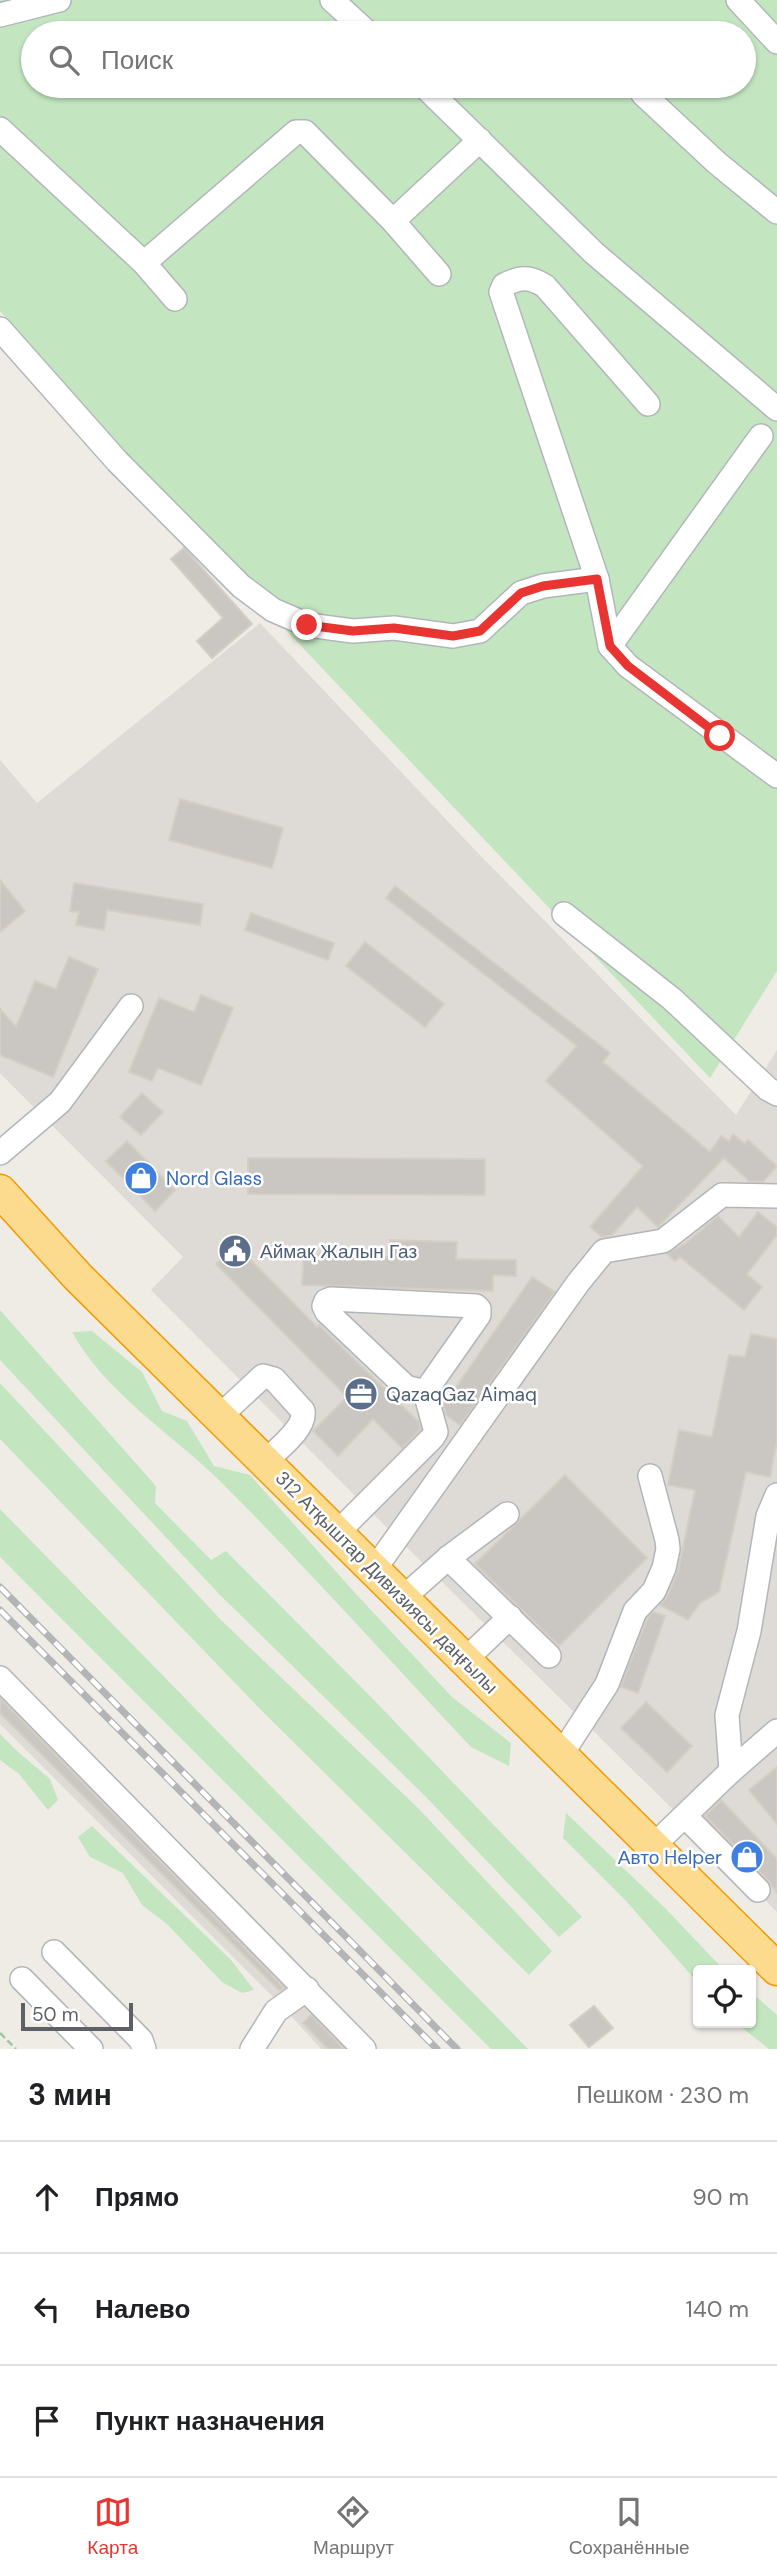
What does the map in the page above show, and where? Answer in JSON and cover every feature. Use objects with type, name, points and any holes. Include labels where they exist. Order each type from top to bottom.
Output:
[{"type":"highway","name":"312 Атқыштар Дивизиясы даңғылы","points":[[0,1191],[78,1277],[777,1969]]},
{"type":"street","points":[[0,15],[59,0]]},
{"type":"street","points":[[332,0],[355,21]]},
{"type":"street","points":[[738,0],[777,42]]},
{"type":"street","points":[[436,98],[594,253],[777,410]]},
{"type":"street","points":[[647,98],[717,163],[777,212]]},
{"type":"street","points":[[0,129],[144,263],[175,299]]},
{"type":"street","points":[[144,263],[296,132],[305,132],[393,221],[439,274]]},
{"type":"street","points":[[393,221],[480,140]]},
{"type":"street","points":[[648,404],[545,286],[534,279],[519,278],[504,285],[501,292],[597,579],[610,646],[628,666],[777,776]]},
{"type":"street","points":[[0,329],[117,461],[241,586],[273,610],[307,625],[353,631],[394,628],[453,636],[480,631],[521,593],[543,586],[597,579]]},
{"type":"street","points":[[610,646],[761,436]]},
{"type":"street","points":[[564,914],[672,999],[768,1089],[777,1094]]},
{"type":"street","points":[[0,1153],[60,1102],[131,1006]]},
{"type":"street","points":[[374,1570],[604,1251],[663,1241],[722,1195],[777,1196]]},
{"type":"street","points":[[331,1299],[476,1306],[479,1315],[425,1392],[406,1387],[327,1312],[324,1306],[326,1301],[331,1299]]},
{"type":"street","points":[[220,1416],[263,1376],[274,1380],[303,1411],[304,1416],[301,1424],[265,1462]]},
{"type":"street","points":[[337,1533],[433,1437],[436,1432],[425,1392]]},
{"type":"street","points":[[561,1755],[607,1684],[635,1611],[653,1591],[664,1568],[667,1540],[650,1476]]},
{"type":"street","points":[[730,1771],[727,1715],[749,1631],[768,1516],[777,1494]]},
{"type":"street","points":[[402,1598],[507,1514]]},
{"type":"street","points":[[449,1558],[549,1656]]},
{"type":"street","points":[[465,1660],[510,1618]]},
{"type":"street","points":[[0,1678],[364,2049]]},
{"type":"street","points":[[653,1846],[730,1771],[777,1731]]},
{"type":"street","points":[[685,1816],[758,1890]]},
{"type":"street","points":[[54,1952],[141,2040],[144,2049]]},
{"type":"street","points":[[22,1979],[91,2049]]},
{"type":"street","points":[[256,2047],[276,2011],[307,1989]]},
{"type":"path","points":[[0,2033],[16,2049]]},
{"type":"shaded area","points":[[260,623],[475,850],[736,1115],[777,1050],[777,1912],[369,1510],[151,1290],[183,1257],[0,1073],[0,760],[37,803]]},
{"type":"shaded area","points":[[0,1678],[364,2049],[321,2049],[282,2006],[0,1724]]},
{"type":"green space","points":[[0,0],[777,0],[777,971],[710,1078],[250,592],[0,311]]},
{"type":"green space","points":[[0,1310],[156,1486],[155,1503],[211,1560],[226,1551],[373,1699],[582,1917],[559,1937],[426,1797],[220,1595],[0,1360]]},
{"type":"green space","points":[[92,1331],[142,1372],[162,1411],[187,1421],[214,1466],[250,1475],[452,1697],[511,1743],[509,1766],[471,1747],[218,1479],[102,1374],[72,1332]]},
{"type":"green space","points":[[0,1383],[221,1620],[418,1808],[552,1951],[529,1975],[261,1710],[0,1439]]},
{"type":"green space","points":[[0,1509],[528,2049],[491,2049],[0,1557]]},
{"type":"green space","points":[[0,1734],[50,1779],[58,1800],[48,1810],[19,1774],[0,1760]]},
{"type":"green space","points":[[566,1813],[665,1908],[719,1965],[693,1965],[693,1977],[627,1902],[563,1838]]},
{"type":"green space","points":[[92,1826],[231,1960],[254,1990],[242,1993],[222,1982],[167,1924],[142,1905],[123,1873],[90,1857],[78,1837]]},
{"type":"green space","points":[[756,1996],[777,2015],[777,2049],[769,2049],[742,2028],[756,2028]]},
{"type":"building","points":[[184,548],[252,624],[212,658],[197,641],[223,618],[171,559]]},
{"type":"building","points":[[180,799],[283,828],[272,868],[169,840]]},
{"type":"building","points":[[0,880],[25,911],[0,932]]},
{"type":"building","points":[[74,883],[203,904],[200,925],[107,910],[104,930],[76,925],[79,912],[70,911]]},
{"type":"building","points":[[395,886],[610,1053],[603,1062],[710,1152],[721,1136],[729,1141],[733,1134],[745,1144],[748,1140],[777,1166],[763,1182],[749,1181],[724,1158],[658,1227],[637,1207],[612,1235],[602,1237],[590,1227],[643,1166],[546,1081],[577,1046],[386,898]]},
{"type":"building","points":[[251,913],[334,943],[328,960],[245,930]]},
{"type":"building","points":[[365,942],[444,1004],[425,1027],[346,966]]},
{"type":"building","points":[[69,957],[98,969],[53,1077],[0,1055],[0,1009],[16,1027],[35,981],[56,989]]},
{"type":"building","points":[[201,995],[233,1008],[201,1085],[158,1068],[152,1081],[129,1072],[159,998],[194,1012]]},
{"type":"building","points":[[142,1093],[163,1112],[141,1135],[120,1117]]},
{"type":"building","points":[[127,1141],[175,1190],[155,1211],[106,1161]]},
{"type":"building","points":[[248,1158],[485,1159],[485,1195],[248,1194]]},
{"type":"building","points":[[758,1212],[777,1227],[777,1235],[747,1274],[762,1287],[744,1310],[680,1257],[675,1261],[667,1254],[687,1242],[718,1216],[739,1237]]},
{"type":"building","points":[[390,1240],[457,1242],[456,1259],[516,1260],[516,1276],[493,1275],[493,1291],[302,1285],[304,1254],[389,1257]]},
{"type":"building","points":[[236,1245],[317,1327],[319,1325],[419,1422],[421,1429],[402,1448],[373,1419],[338,1456],[313,1431],[347,1397],[216,1264]]},
{"type":"building","points":[[532,1277],[555,1292],[460,1425],[446,1415],[443,1406]]},
{"type":"building","points":[[751,1334],[777,1339],[777,1441],[770,1477],[746,1472],[719,1592],[700,1603],[688,1620],[660,1605],[667,1597],[678,1571],[695,1490],[668,1485],[679,1430],[712,1437],[729,1355],[745,1357]]},
{"type":"building","points":[[565,1475],[647,1558],[559,1646],[475,1564]]},
{"type":"building","points":[[653,1612],[665,1616],[638,1693],[621,1687],[647,1619]]},
{"type":"building","points":[[0,1698],[284,1988],[280,1991],[0,1713]]},
{"type":"building","points":[[646,1702],[692,1746],[667,1772],[621,1728]]},
{"type":"building","points":[[777,1767],[777,1824],[749,1790]]},
{"type":"building","points":[[721,1800],[777,1859],[777,1893],[768,1880],[705,1816]]},
{"type":"building","points":[[594,2006],[613,2028],[589,2047],[570,2025]]},
{"type":"building","points":[[311,2015],[344,2049],[328,2049],[303,2023]]},
{"type":"railway","points":[[0,1587],[457,2049]]},
{"type":"railway","points":[[0,1610],[437,2049]]},
{"type":"place","name":"Nord Glass","points":[[141,1178]]},
{"type":"place","name":"Аймақ Жалын Газ","points":[[235,1251]]},
{"type":"place","name":"QazaqGaz Aimaq","points":[[361,1394]]},
{"type":"place","name":"Авто Helper","points":[[747,1857]]},
{"type":"route","points":[[307,625],[353,631],[394,628],[453,636],[480,631],[521,593],[543,586],[597,579],[610,646],[628,666],[720,736]]}]
